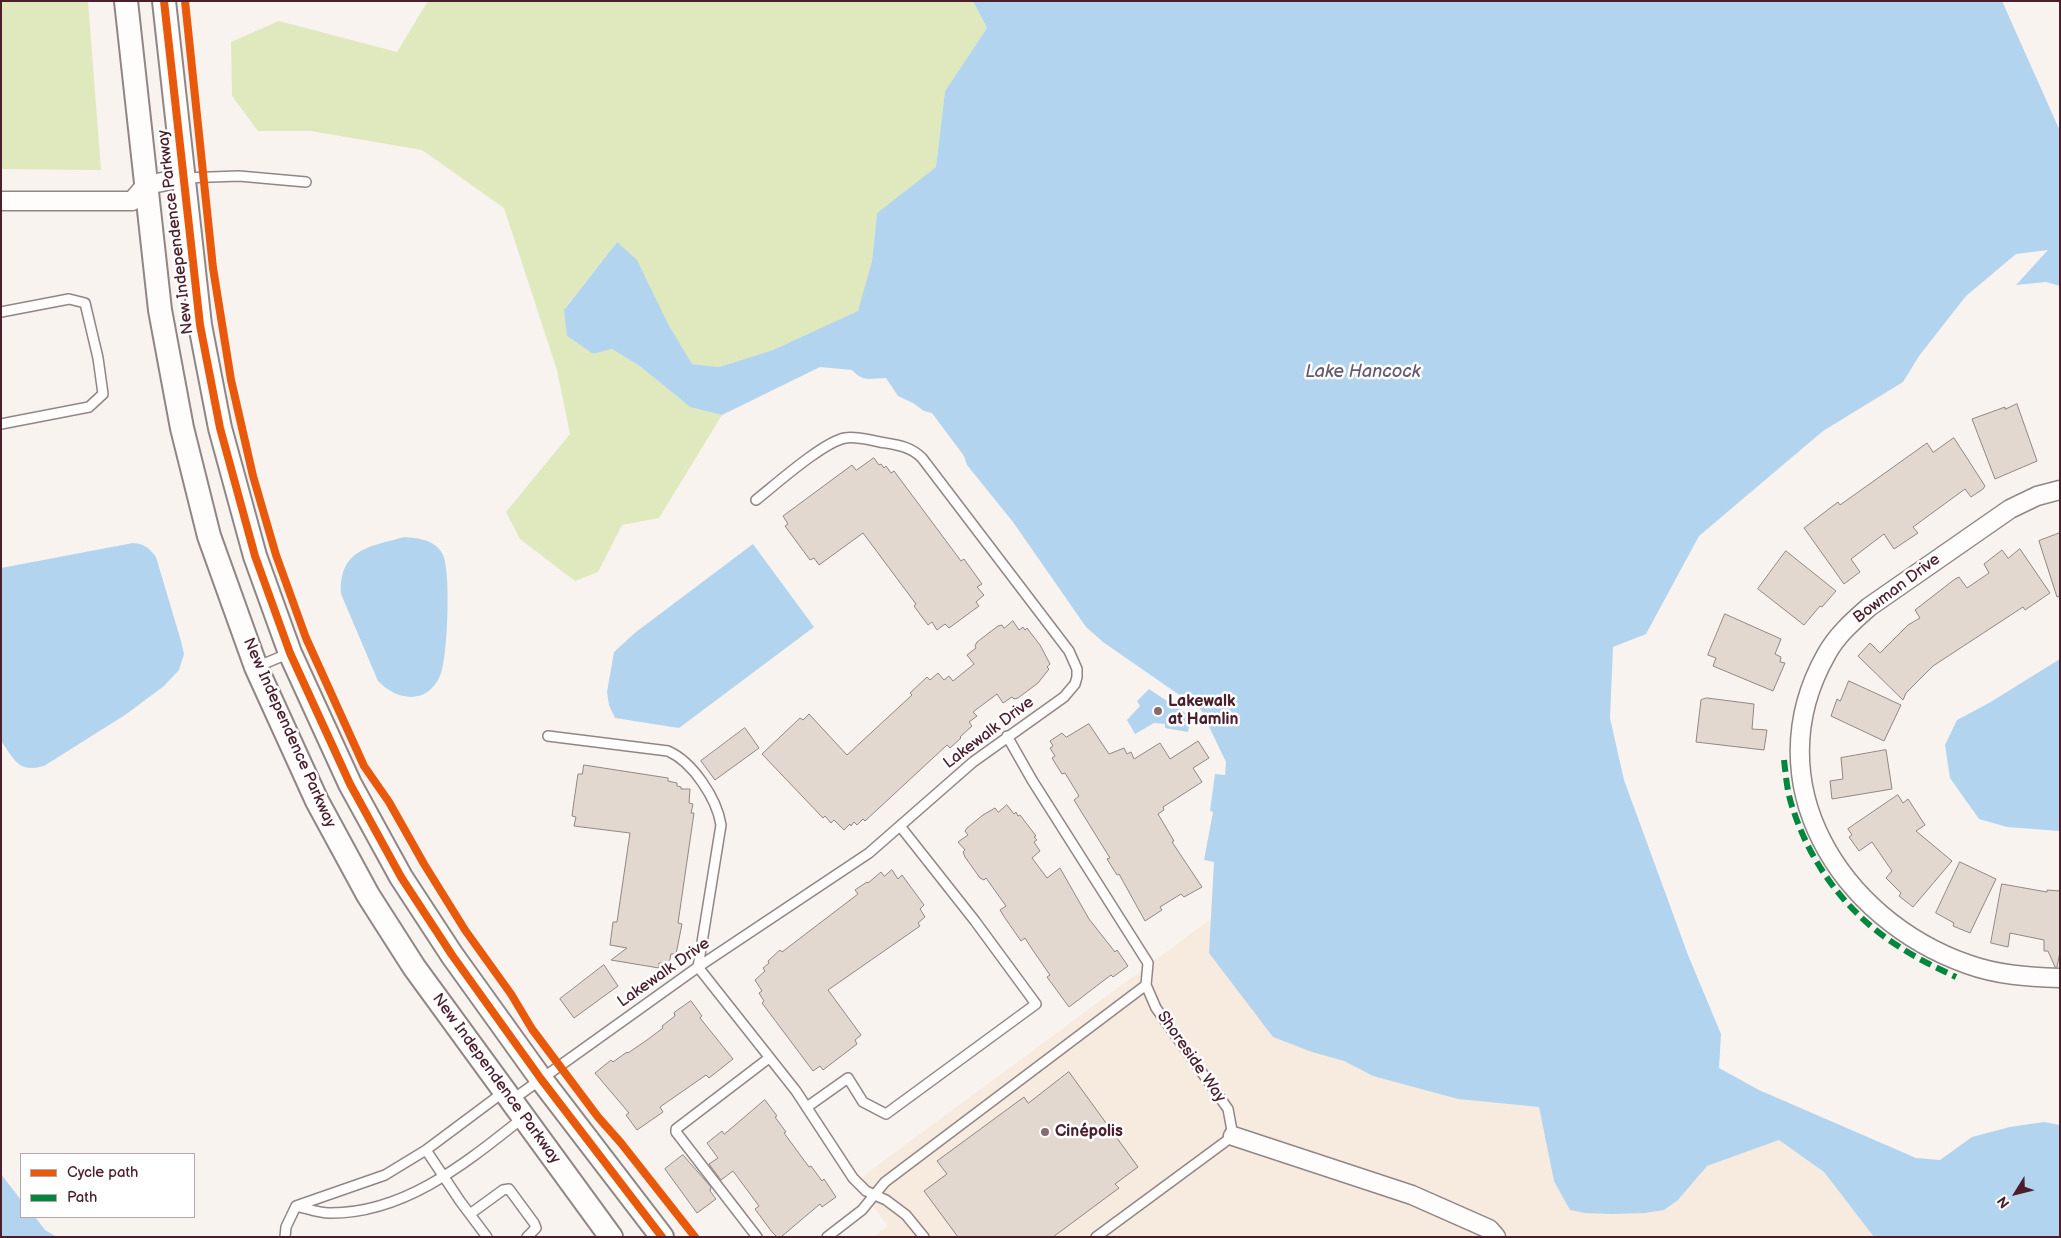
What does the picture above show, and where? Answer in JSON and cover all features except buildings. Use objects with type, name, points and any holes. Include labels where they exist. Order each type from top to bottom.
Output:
[{"type":"street","name":"New Independence Parkway","points":[[126,1],[160,310],[182,428],[209,536],[256,667],[316,801],[368,895],[414,966],[611,1237]]},
{"type":"street","name":"New Independence Parkway","points":[[164,1],[200,325],[220,428],[255,556],[290,653],[350,784],[401,877],[452,955],[541,1079],[662,1237]]},
{"type":"street","name":"New Independence Parkway","points":[[146,184],[183,178]]},
{"type":"street","points":[[1,201],[132,201],[146,184]]},
{"type":"street","name":"Bowman Drive","points":[[2060,490],[2036,496],[2010,509],[1869,607],[1848,626],[1826,654],[1811,687],[1801,722],[1798,751],[1802,787],[1817,832],[1837,868],[1864,899],[1891,924],[1931,949],[1967,964],[2015,976],[2060,978]]},
{"type":"street","points":[[1233,1136],[1412,1194],[1489,1229],[1496,1237]]},
{"type":"lane","points":[[183,178],[239,176],[306,182]]},
{"type":"lane","points":[[1,312],[68,299],[85,304],[98,358],[103,394],[89,407],[1,424]]},
{"type":"lane","name":"Lakewalk Drive","points":[[514,1103],[541,1079],[698,967],[855,863],[900,826],[949,781],[1070,691],[1075,684],[1078,669],[1069,651],[922,458],[915,452],[900,445],[845,438],[829,444],[820,450],[756,500]]},
{"type":"lane","points":[[256,667],[290,653]]},
{"type":"lane","points":[[548,736],[668,751],[685,761],[710,794],[716,805],[721,825],[698,967],[807,1107],[853,1178],[866,1191],[886,1200],[906,1215],[924,1237]]},
{"type":"lane","name":"Shoreside Way","points":[[1007,736],[1032,780],[1148,963],[1146,985],[1156,1008],[1228,1110],[1233,1136]]},
{"type":"lane","points":[[807,1107],[848,1078],[863,1102],[886,1114],[1036,1004],[975,921],[900,826]]},
{"type":"lane","points":[[827,1237],[862,1210],[885,1182],[1146,985]]},
{"type":"lane","points":[[757,1237],[676,1132],[676,1129],[769,1058]]},
{"type":"lane","points":[[286,1237],[286,1227],[296,1206],[385,1175],[426,1150],[514,1103]]},
{"type":"lane","points":[[296,1206],[327,1214],[353,1212],[383,1206],[416,1193],[444,1176],[514,1103]]},
{"type":"lane","points":[[1096,1237],[1233,1136]]},
{"type":"lane","points":[[426,1150],[487,1237]]},
{"type":"lane","points":[[470,1214],[503,1190],[509,1189],[534,1222],[536,1228],[527,1237]]},
{"type":"shaded area","points":[[1211,919],[1209,953],[1237,989],[1312,1052],[1344,1061],[1373,1076],[1458,1099],[1539,1107],[1554,1181],[1678,1200],[1707,1166],[1779,1140],[1824,1172],[1874,1237],[873,1237],[888,1226],[855,1182]]},
{"type":"green space","points":[[1,1],[88,1],[101,170],[1,169]]},
{"type":"green space","points":[[428,1],[973,1],[987,28],[945,91],[936,167],[877,213],[872,261],[859,311],[773,350],[719,367],[692,364],[617,242],[565,308],[567,336],[593,354],[612,349],[641,367],[690,407],[722,415],[659,518],[622,525],[598,572],[575,581],[520,539],[506,512],[570,434],[557,370],[504,208],[422,150],[311,131],[258,131],[232,96],[231,42],[279,21],[397,52]]},
{"type":"water","name":"Lake Hancock","points":[[973,1],[2002,1],[2060,131],[2060,286],[2046,282],[2016,285],[2048,250],[2016,254],[1966,296],[1919,356],[1903,382],[1823,431],[1699,536],[1646,634],[1613,647],[1610,718],[1624,780],[1688,955],[1721,1034],[1719,1068],[1759,1090],[1916,1158],[1940,1160],[1972,1137],[2010,1127],[2044,1122],[2060,1125],[2060,1237],[1874,1237],[1824,1172],[1779,1140],[1707,1166],[1678,1200],[1664,1210],[1645,1213],[1612,1214],[1585,1213],[1570,1210],[1554,1181],[1539,1107],[1458,1099],[1373,1076],[1344,1061],[1312,1052],[1273,1037],[1209,953],[1214,862],[1204,860],[1213,812],[1210,811],[1215,774],[1225,775],[1226,762],[1201,710],[1103,642],[1086,627],[1013,522],[967,465],[964,456],[932,413],[924,411],[898,396],[886,378],[868,379],[860,377],[852,370],[820,367],[722,415],[690,407],[641,367],[612,349],[593,354],[567,336],[564,310],[617,242],[637,260],[668,324],[692,364],[719,367],[773,350],[858,311],[872,261],[877,213],[936,167],[945,91],[987,28]]},
{"type":"water","points":[[404,537],[421,539],[432,543],[440,550],[445,564],[448,596],[447,635],[440,676],[428,692],[420,696],[411,697],[394,693],[378,681],[341,594],[345,568],[351,559],[359,552],[368,548]]},
{"type":"water","points":[[133,543],[146,547],[156,557],[184,654],[179,670],[164,686],[125,715],[44,766],[28,768],[23,766],[14,759],[1,741],[1,568]]},
{"type":"water","points":[[753,544],[814,627],[679,728],[615,718],[609,705],[607,692],[614,652],[636,632]]},
{"type":"water","points":[[2060,659],[2060,831],[2007,827],[1979,819],[1950,778],[1945,745],[1957,720],[1989,703]]},
{"type":"water","name":"Lakewalk at Hamlin","points":[[1149,689],[1191,717],[1188,732],[1165,728],[1165,724],[1154,723],[1135,734],[1127,720],[1140,706],[1137,701]]},
{"type":"water","points":[[1,1174],[20,1199],[20,1218],[36,1218],[45,1230],[57,1237],[1,1237]]},
{"type":"marked path","points":[[1784,760],[1789,797],[1800,829],[1809,849],[1832,885],[1846,902],[1878,932],[1932,966],[1956,977]]},
{"type":"cycle path","points":[[164,1],[200,325],[220,428],[255,556],[290,653],[350,784],[401,877],[452,955],[541,1079],[662,1237]]},
{"type":"cycle path","points":[[185,1],[213,268],[231,380],[253,476],[276,555],[306,638],[364,766],[389,802],[424,864],[465,930],[511,994],[532,1029],[598,1117],[621,1143],[695,1237]]},
{"type":"place","name":"Lakewalk at Hamlin","points":[[1158,711]]},
{"type":"place","name":"Cinépolis","points":[[1045,1132]]}]
